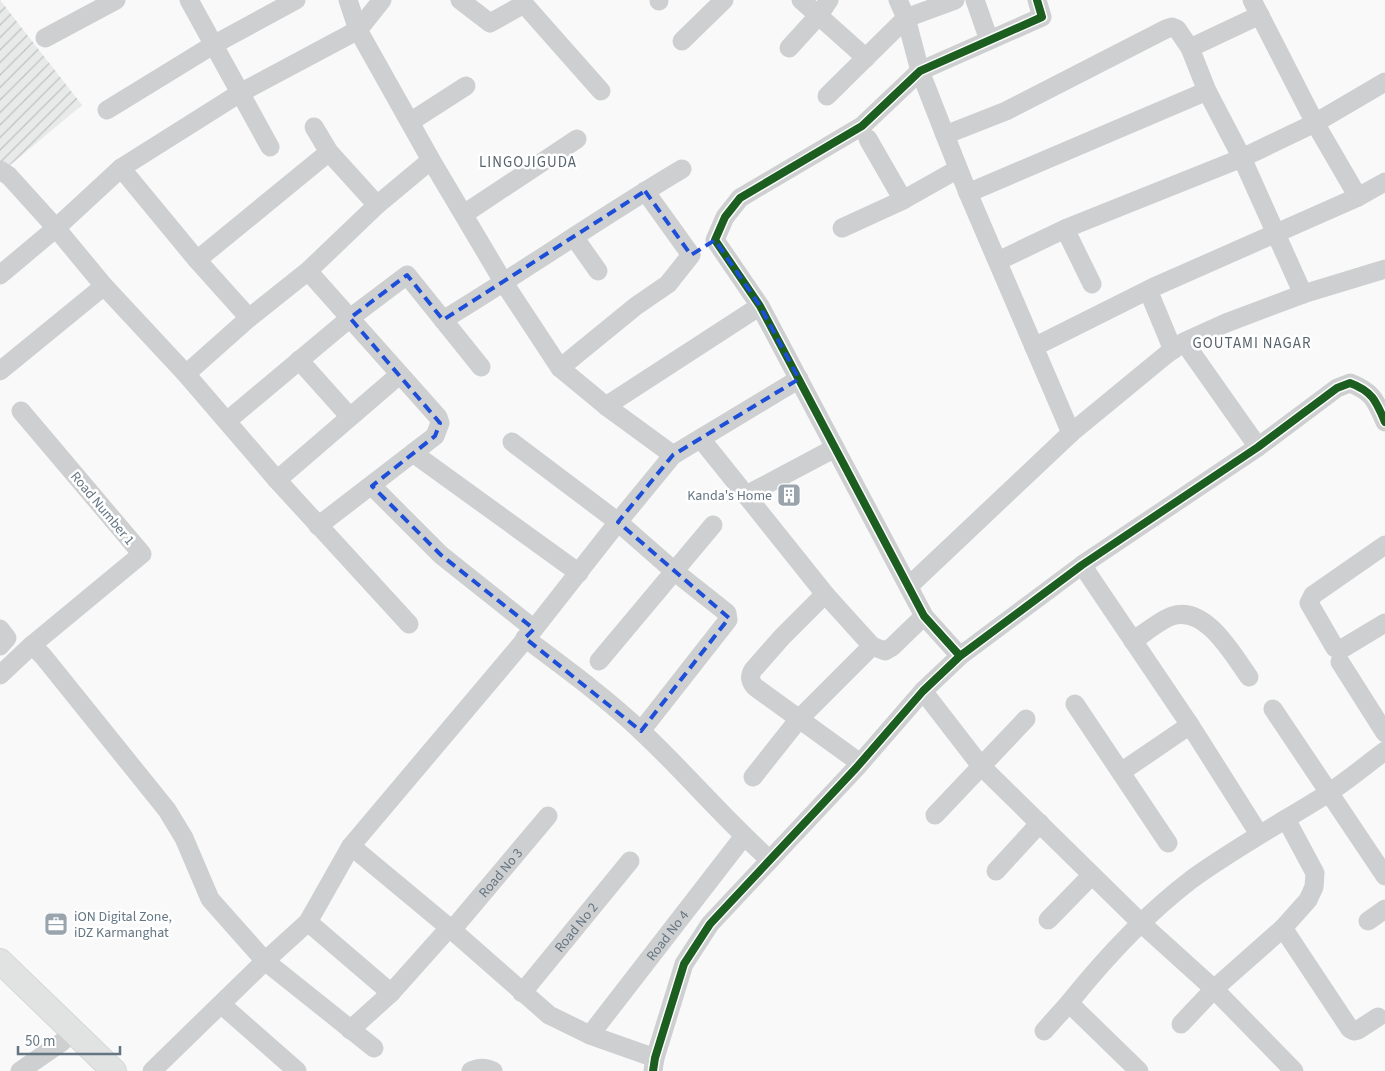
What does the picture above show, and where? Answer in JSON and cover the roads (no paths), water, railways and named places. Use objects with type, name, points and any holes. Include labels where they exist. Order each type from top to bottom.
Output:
[{"type":"main road","points":[[0,961],[114,1071]]},
{"type":"main road","points":[[0,982],[92,1071]]},
{"type":"street","points":[[45,38],[116,0]]},
{"type":"street","points":[[189,0],[270,147]]},
{"type":"street","points":[[107,110],[213,45],[296,0]]},
{"type":"street","points":[[348,0],[358,30],[431,160],[504,283],[560,368],[606,406],[673,455]]},
{"type":"street","points":[[0,275],[56,228],[121,168],[240,93],[358,30],[382,0]]},
{"type":"street","points":[[460,0],[490,23],[524,4],[601,91]]},
{"type":"street","points":[[682,41],[724,0]]},
{"type":"street","points":[[801,0],[824,7],[866,58]]},
{"type":"street","points":[[898,0],[906,18],[920,70],[958,169],[1071,433]]},
{"type":"street","points":[[827,96],[906,18],[955,0]]},
{"type":"street","points":[[975,0],[990,40]]},
{"type":"street","points":[[560,368],[636,306],[668,284],[691,255],[715,240],[725,217],[740,198],[862,126],[920,70],[1042,17],[1037,0]]},
{"type":"street","points":[[789,48],[824,7]]},
{"type":"street","points":[[1190,48],[1256,8],[1315,123],[1358,197]]},
{"type":"street","points":[[945,135],[1006,111],[1166,29],[1177,28],[1190,48],[1207,91],[1242,158],[1303,294]]},
{"type":"street","points":[[998,261],[1065,229],[1242,158],[1315,123],[1385,82]]},
{"type":"street","points":[[410,122],[466,86]]},
{"type":"street","points":[[968,193],[1207,91]]},
{"type":"street","points":[[314,127],[329,152],[378,205]]},
{"type":"street","points":[[464,214],[577,139]]},
{"type":"street","points":[[868,139],[903,200]]},
{"type":"street","points":[[197,260],[329,152]]},
{"type":"street","points":[[186,374],[249,318],[308,271],[378,205],[431,160]]},
{"type":"street","points":[[121,168],[197,260],[249,318]]},
{"type":"street","points":[[443,320],[682,169]]},
{"type":"street","points":[[842,228],[903,200],[958,169]]},
{"type":"street","points":[[0,170],[8,176],[56,228],[104,286],[186,374],[318,526],[409,624]]},
{"type":"street","points":[[1034,347],[1148,290],[1358,197],[1385,182]]},
{"type":"street","points":[[645,191],[691,255]]},
{"type":"street","points":[[1065,229],[1092,284]]},
{"type":"street","points":[[574,237],[598,271]]},
{"type":"street","points":[[715,240],[760,306],[924,616],[960,656]]},
{"type":"street","points":[[909,586],[1071,433],[1179,346],[1226,323],[1303,294],[1385,269]]},
{"type":"street","points":[[308,271],[438,417],[440,422],[435,436],[318,526]]},
{"type":"street","points":[[227,421],[350,318],[406,275],[481,367]]},
{"type":"street","points":[[0,371],[104,286]]},
{"type":"street","points":[[1148,290],[1179,346],[1258,447]]},
{"type":"street","points":[[606,406],[760,306]]},
{"type":"street","points":[[299,360],[350,417]]},
{"type":"street","points":[[277,480],[399,375]]},
{"type":"street","points":[[152,1071],[308,922],[351,846],[530,633],[673,455],[799,379]]},
{"type":"street","points":[[351,846],[451,929],[549,1015],[654,1065],[684,964],[710,924],[860,763],[923,691],[960,656],[1082,565],[1258,447],[1337,388],[1350,383],[1363,388],[1374,398],[1385,422]]},
{"type":"street","name":"Road Number 1","points":[[0,675],[32,645],[142,554],[21,411]]},
{"type":"street","points":[[702,439],[825,594],[872,646],[885,651],[892,647],[924,616]]},
{"type":"street","points":[[512,442],[618,522],[674,571],[725,610],[729,618],[641,731]]},
{"type":"street","points":[[754,491],[835,448]]},
{"type":"street","points":[[413,453],[578,574]]},
{"type":"street","points":[[372,486],[441,555],[641,731],[770,860]]},
{"type":"street","points":[[599,660],[713,525]]},
{"type":"street","points":[[1385,545],[1313,595],[1309,603],[1335,648],[1340,650],[1385,623]]},
{"type":"street","points":[[1082,565],[1190,725],[1260,834]]},
{"type":"street","points":[[825,594],[782,637],[750,675],[750,681],[755,687],[860,763]]},
{"type":"street","points":[[1133,641],[1171,616],[1186,614],[1200,620],[1215,631],[1249,677]]},
{"type":"street","points":[[0,630],[7,638],[0,646]]},
{"type":"street","points":[[32,645],[43,656],[167,810],[184,838],[210,899],[265,962],[374,1048]]},
{"type":"street","points":[[753,777],[799,719],[872,646]]},
{"type":"street","points":[[1340,662],[1385,733]]},
{"type":"street","points":[[923,691],[981,766],[1141,923],[1214,989],[1294,1071]]},
{"type":"street","points":[[1075,704],[1168,843]]},
{"type":"street","points":[[1273,709],[1385,876]]},
{"type":"street","points":[[934,815],[1026,718]]},
{"type":"street","points":[[1121,772],[1190,725]]},
{"type":"street","points":[[1044,1031],[1090,976],[1141,923],[1192,880],[1260,834],[1329,792],[1385,751]]},
{"type":"street","name":"Road No 3","points":[[350,1030],[391,993],[451,929],[548,816]]},
{"type":"street","points":[[1181,1024],[1214,989],[1283,928],[1308,900],[1314,887],[1315,873],[1286,819]]},
{"type":"street","points":[[996,871],[1040,823]]},
{"type":"street","name":"Road No 4","points":[[590,1034],[744,836]]},
{"type":"street","name":"Road No 2","points":[[522,993],[630,861]]},
{"type":"street","points":[[1048,920],[1092,875]]},
{"type":"street","points":[[1368,921],[1385,910]]},
{"type":"street","points":[[308,922],[391,993]]},
{"type":"street","points":[[1283,928],[1350,1029],[1358,1030],[1383,1019]]},
{"type":"street","points":[[1069,1003],[1138,1071]]},
{"type":"street","points":[[222,1005],[297,1071]]},
{"type":"street","points":[[20,1071],[62,1042]]},
{"type":"street","points":[[471,1071],[480,1068],[493,1071]]},
{"type":"place","name":"Kanda's Home","points":[[789,495]]},
{"type":"place","name":"iON Digital Zone, iDZ Karmanghat","points":[[56,924]]},
{"type":"district","name":"LINGOJIGUDA","points":[[528,162]]},
{"type":"district","name":"GOUTAMI NAGAR","points":[[1252,343]]}]
